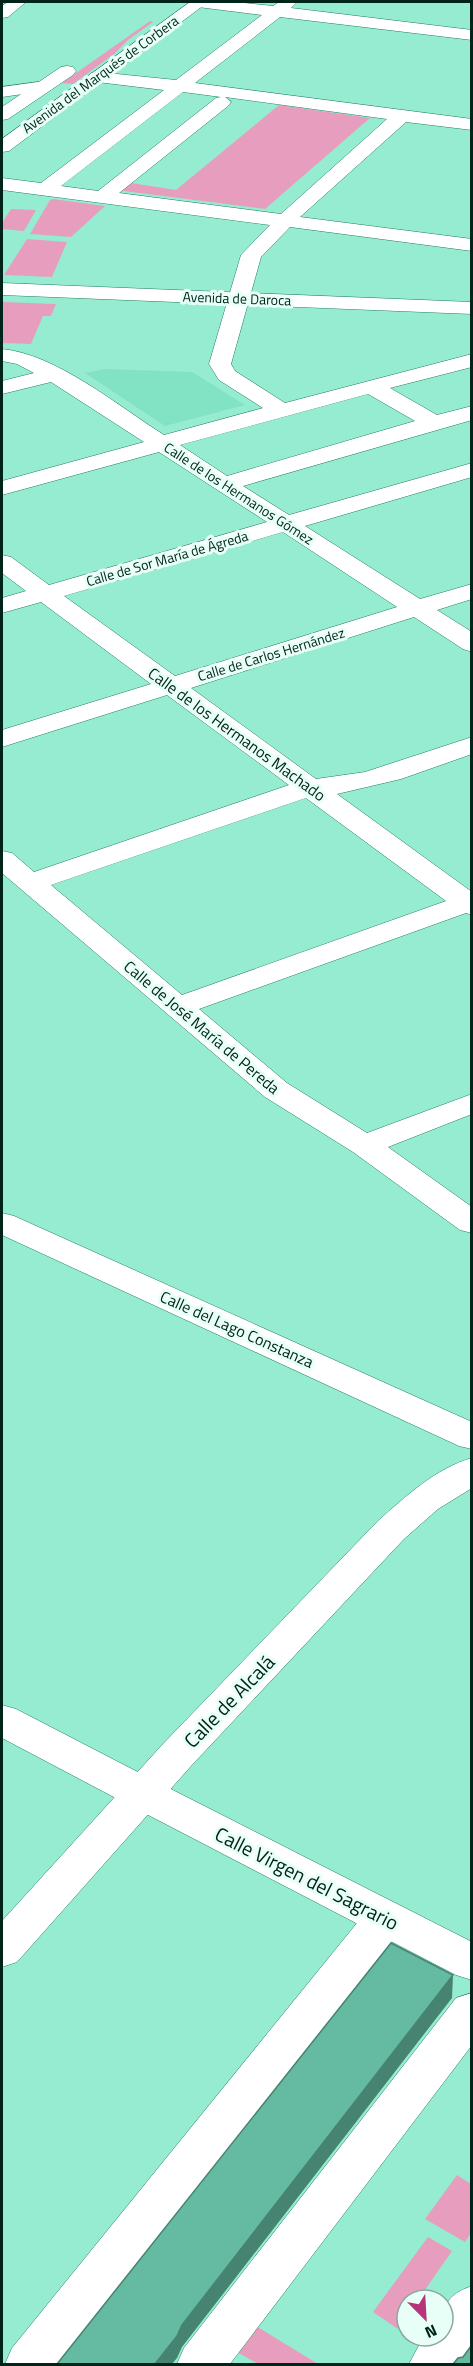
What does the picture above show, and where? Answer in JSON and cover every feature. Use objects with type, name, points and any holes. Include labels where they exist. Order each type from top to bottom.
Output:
[{"type":"street","points":[[2,13],[18,2]]},
{"type":"street","points":[[199,2],[284,6],[471,35]]},
{"type":"street","name":"Avenida del Marqués de Corbera","points":[[2,147],[14,134],[97,77],[199,2]]},
{"type":"street","points":[[44,189],[284,6]]},
{"type":"street","name":"Avenida del Marqués de Corbera","points":[[2,115],[85,58]]},
{"type":"street","points":[[97,77],[471,125]]},
{"type":"street","points":[[2,94],[45,86]]},
{"type":"street","points":[[2,94],[42,103],[14,134]]},
{"type":"street","points":[[2,101],[26,99]]},
{"type":"street","points":[[102,197],[222,102]]},
{"type":"street","points":[[281,410],[220,368],[251,255],[286,220],[401,116]]},
{"type":"street","points":[[2,184],[471,245]]},
{"type":"street","name":"Avenida de Daroca","points":[[2,289],[471,308]]},
{"type":"street","name":"Calle de los Hermanos Gómez","points":[[2,355],[22,358],[54,374],[471,644]]},
{"type":"street","points":[[2,488],[163,444],[183,436],[471,360]]},
{"type":"street","points":[[2,388],[54,374]]},
{"type":"street","points":[[371,387],[429,419],[430,424]]},
{"type":"street","points":[[224,484],[471,413]]},
{"type":"street","name":"Calle de Sor María de Ágreda","points":[[2,606],[471,470]]},
{"type":"street","name":"Calle de los Hermanos Machado","points":[[2,562],[470,903]]},
{"type":"street","name":"Calle de Carlos Hernández","points":[[2,739],[471,591]]},
{"type":"street","points":[[29,883],[310,788],[333,788],[354,784],[471,745]]},
{"type":"street","name":"Calle de José María de Pereda","points":[[2,859],[276,1090],[364,1145],[471,1223]]},
{"type":"street","points":[[177,1007],[470,903]]},
{"type":"street","points":[[364,1145],[471,1103]]},
{"type":"street","name":"Calle del Lago Constanza","points":[[2,1222],[471,1437]]},
{"type":"street","name":"Calle de Alcalá","points":[[2,1950],[142,1793],[391,1530],[426,1500],[471,1470]]},
{"type":"street","name":"Calle Virgen del Sagrario","points":[[2,1720],[471,1963]]},
{"type":"street","points":[[29,2364],[385,1919]]},
{"type":"street","points":[[205,2363],[471,2011]]},
{"type":"street","points":[[433,2364],[471,2307]]},
{"type":"shaded area","points":[[150,21],[153,22],[73,84],[62,83]]},
{"type":"shaded area","points":[[279,105],[370,118],[265,209],[116,190],[125,182],[176,190]]},
{"type":"shaded area","points":[[50,200],[105,206],[71,237],[30,234]]},
{"type":"shaded area","points":[[11,209],[36,210],[24,231],[2,229],[2,223]]},
{"type":"shaded area","points":[[27,239],[67,242],[52,277],[4,275]]},
{"type":"shaded area","points":[[2,302],[56,304],[51,316],[43,316],[31,344],[2,343]]},
{"type":"shaded area","points":[[105,369],[192,372],[245,405],[165,426],[85,373]]},
{"type":"shaded area","points":[[457,2175],[471,2184],[471,2233],[465,2242],[425,2219]]},
{"type":"shaded area","points":[[428,2237],[452,2251],[426,2288],[395,2288],[395,2327],[373,2312]]},
{"type":"shaded area","points":[[256,2326],[318,2364],[258,2364],[237,2352]]},
{"type":"building","points":[[391,1943],[453,1975],[182,2325],[177,2336],[155,2364],[57,2364]]},
{"type":"building","points":[[471,2346],[471,2364],[453,2364],[458,2358],[463,2357]]}]
